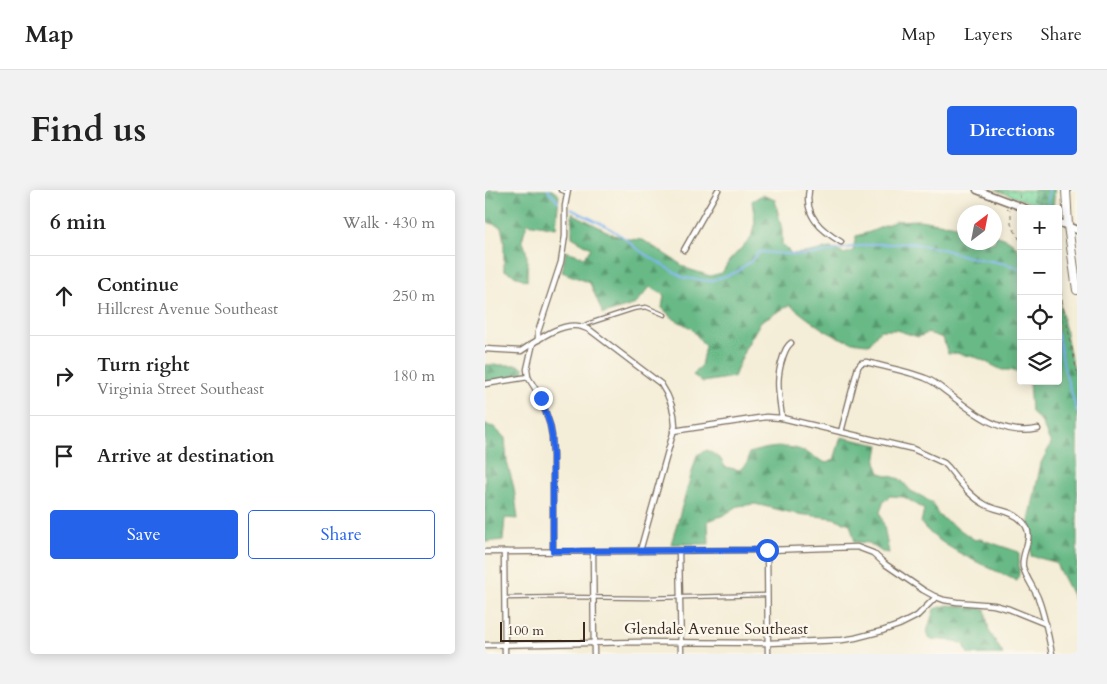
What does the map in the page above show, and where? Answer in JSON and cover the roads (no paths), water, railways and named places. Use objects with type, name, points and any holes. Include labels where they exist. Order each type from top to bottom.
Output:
[{"type":"main road","points":[[977,190],[1017,205]]},
{"type":"main road","points":[[1066,190],[1068,226],[1077,290]]},
{"type":"main road","points":[[1062,224],[1077,230]]},
{"type":"street","points":[[684,250],[718,190]]},
{"type":"street","points":[[809,190],[808,200],[812,216],[821,228],[841,242]]},
{"type":"street","points":[[538,340],[538,332],[561,262],[565,236],[565,206],[568,192]]},
{"type":"street","points":[[485,349],[521,351],[560,329],[578,326],[590,330],[661,384],[670,401],[675,418],[640,551]]},
{"type":"street","points":[[533,343],[527,369],[528,377],[541,398],[552,436],[553,551]]},
{"type":"street","points":[[782,418],[778,381],[779,370],[786,347],[791,343]]},
{"type":"street","points":[[841,432],[857,367],[861,363],[866,362],[927,379],[978,416],[988,421],[1017,430],[1029,431],[1038,429]]},
{"type":"street","points":[[485,384],[528,377]]},
{"type":"street","points":[[673,430],[766,418],[782,418],[913,448],[944,463],[975,498],[985,505],[1021,519],[1027,531],[1029,541],[1023,560],[1023,567],[1038,598],[1052,654]]},
{"type":"street","points":[[485,552],[860,548],[873,553],[916,586],[936,597],[957,602],[994,605],[1046,624]]},
{"type":"street","points":[[767,550],[768,654]]},
{"type":"street","points":[[593,551],[594,654]]},
{"type":"street","points":[[679,551],[681,654]]},
{"type":"street","points":[[504,552],[505,654]]},
{"type":"street","name":"Glendale Avenue Southeast","points":[[485,644],[768,643],[842,640],[899,625],[917,616],[936,597]]},
{"type":"lane","points":[[560,190],[568,192]]},
{"type":"lane","points":[[582,327],[633,309],[646,307],[665,315]]},
{"type":"lane","points":[[505,598],[767,595]]},
{"type":"waterway","points":[[548,190],[558,202]]},
{"type":"waterway","points":[[1048,204],[1049,190]]},
{"type":"waterway","points":[[571,209],[606,226],[640,251],[684,278],[710,281],[737,272],[759,252],[800,255],[818,254],[875,244],[911,243],[1017,268]]},
{"type":"waterway","points":[[1059,340],[1064,368],[1077,412]]}]
